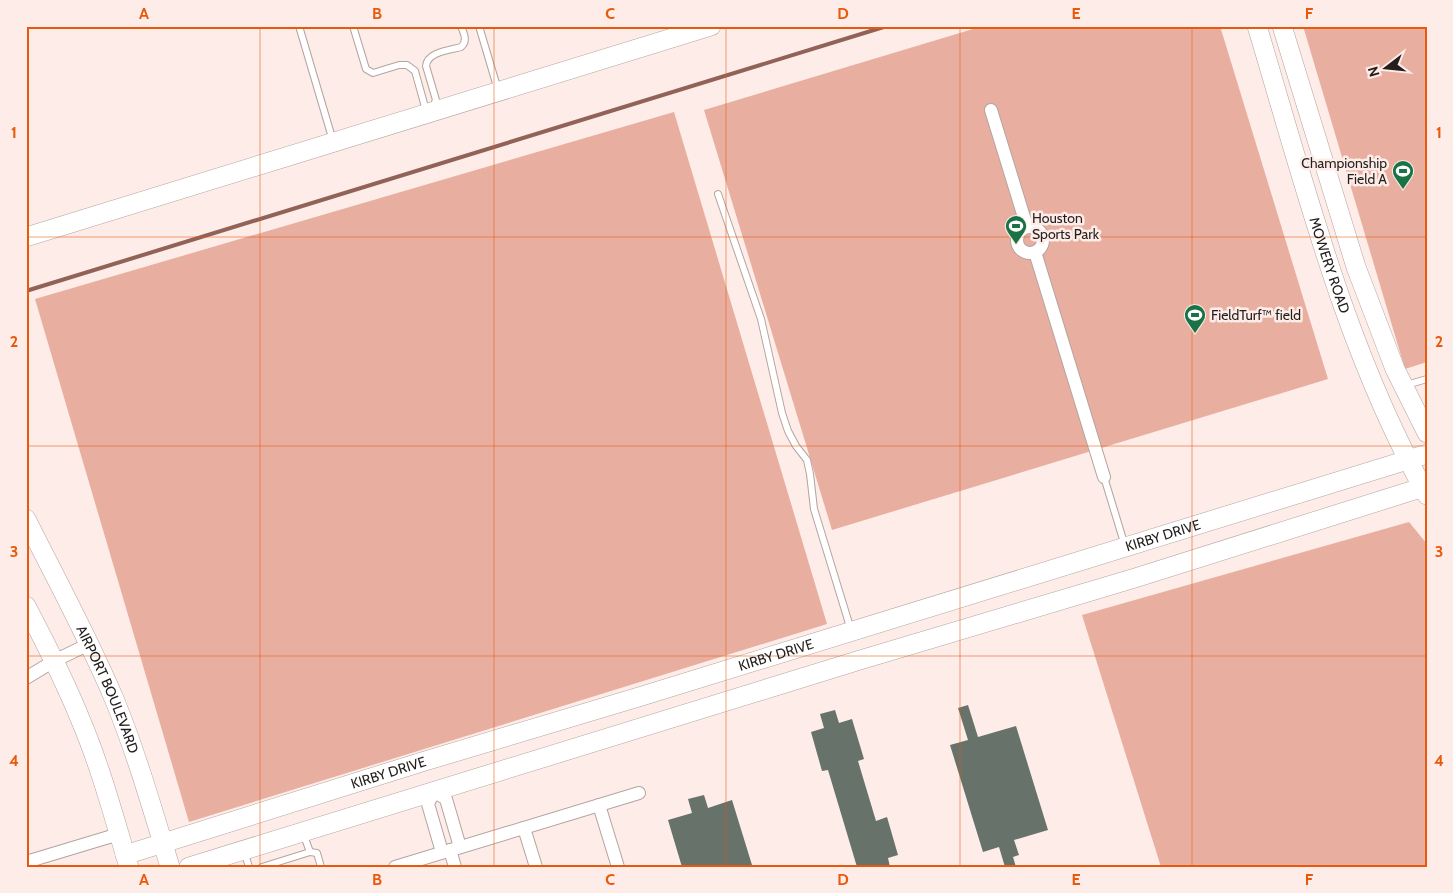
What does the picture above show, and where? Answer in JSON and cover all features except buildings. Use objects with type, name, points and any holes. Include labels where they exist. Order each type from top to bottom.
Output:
[{"type":"street","points":[[26,237],[432,110],[499,92],[712,26]]},
{"type":"street","name":"MOWERY ROAD","points":[[1257,26],[1330,267],[1378,394],[1408,460],[1425,489]]},
{"type":"street","name":"MOWERY ROAD","points":[[1282,26],[1356,268],[1403,386],[1427,433]]},
{"type":"street","points":[[991,110],[1027,227]]},
{"type":"street","points":[[1297,158],[1320,150]]},
{"type":"street","points":[[1027,227],[1040,230],[1043,238],[1042,247],[1035,252],[1022,250],[1018,243],[1018,235],[1023,228],[1027,227]]},
{"type":"street","points":[[1035,252],[1104,477]]},
{"type":"street","points":[[1378,394],[1403,386]]},
{"type":"street","name":"KIRBY DRIVE","points":[[127,861],[163,844],[425,761],[1427,454]]},
{"type":"street","points":[[189,867],[246,858],[302,832],[860,660],[1425,489]]},
{"type":"street","name":"AIRPORT BOULEVARD","points":[[26,519],[89,644],[114,699],[135,754],[170,867]]},
{"type":"street","points":[[1126,547],[1135,578]]},
{"type":"street","points":[[26,606],[82,722],[99,769],[127,861]]},
{"type":"street","points":[[851,632],[860,660]]},
{"type":"street","points":[[26,678],[54,661],[89,644]]},
{"type":"street","points":[[642,696],[651,724]]},
{"type":"street","points":[[425,761],[434,791],[446,799],[451,850],[455,867]]},
{"type":"street","points":[[434,791],[428,804],[451,850]]},
{"type":"street","points":[[395,867],[638,793]]},
{"type":"street","points":[[599,805],[618,867]]},
{"type":"street","points":[[524,828],[536,867]]},
{"type":"street","points":[[26,862],[119,834]]},
{"type":"lane","points":[[298,26],[333,142]]},
{"type":"lane","points":[[353,26],[366,69],[373,73],[399,65],[407,65],[415,71],[425,107],[432,110],[436,100],[426,61],[436,54],[461,47],[464,44],[465,38],[462,26]]},
{"type":"lane","points":[[479,26],[499,92]]},
{"type":"lane","points":[[718,194],[761,319],[782,413],[792,438],[806,460],[810,474],[814,508],[851,632]]},
{"type":"lane","points":[[1403,386],[1427,379]]},
{"type":"lane","points":[[1104,477],[1126,547]]},
{"type":"lane","points":[[302,832],[310,852]]},
{"type":"lane","points":[[262,867],[310,852],[317,854],[321,867]]},
{"type":"shaded area","name":"Houston Sports Park","points":[[983,26],[1220,26],[1328,379],[832,530],[704,110]]},
{"type":"shaded area","points":[[1303,26],[1427,26],[1427,362],[1405,369]]},
{"type":"shaded area","points":[[674,112],[827,624],[189,822],[35,299]]},
{"type":"shaded area","points":[[1409,522],[1427,544],[1427,867],[1161,867],[1082,615]]},
{"type":"waterway","points":[[26,291],[887,26]]},
{"type":"place","name":"Championship Field A","points":[[1403,190]]},
{"type":"place","name":"Houston Sports Park","points":[[1016,245]]},
{"type":"place","name":"FieldTurf™ field","points":[[1195,334]]}]
